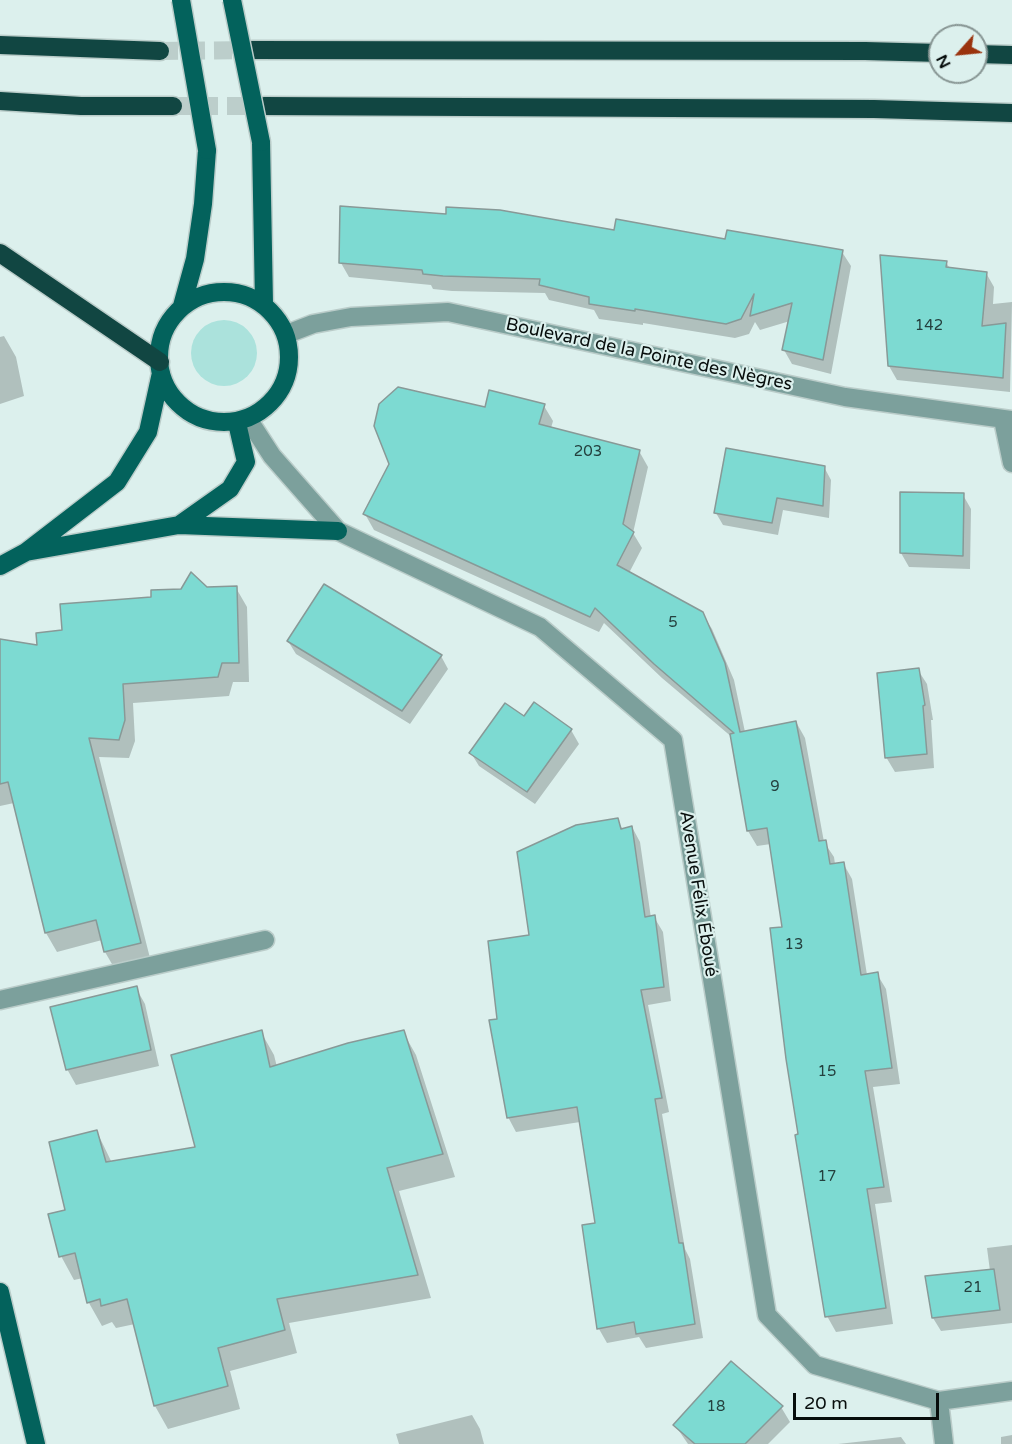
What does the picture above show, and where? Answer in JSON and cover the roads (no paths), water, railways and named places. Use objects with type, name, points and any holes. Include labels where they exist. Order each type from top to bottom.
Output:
[{"type":"highway","points":[[0,45],[160,51]]},
{"type":"highway","points":[[252,50],[928,53]]},
{"type":"highway","points":[[988,54],[1012,55]]},
{"type":"highway","points":[[0,101],[81,106],[173,106]]},
{"type":"highway","points":[[264,106],[874,109],[1012,113]]},
{"type":"highway","points":[[0,253],[160,368]]},
{"type":"main road","points":[[181,0],[207,150],[203,204],[195,259],[182,306]]},
{"type":"main road","points":[[232,0],[261,142],[264,304]]},
{"type":"main road","points":[[223,290],[244,294],[264,304],[277,318],[286,334],[290,356],[287,378],[276,397],[242,421],[201,418],[183,407],[169,392],[160,368],[158,355],[162,336],[169,320],[182,306],[201,295],[223,290]]},
{"type":"main road","points":[[0,566],[26,552],[117,482],[147,432],[160,368]]},
{"type":"main road","points":[[179,525],[230,489],[246,462],[242,421]]},
{"type":"main road","points":[[26,552],[179,525],[338,531]]},
{"type":"main road","points":[[0,1292],[36,1444]]},
{"type":"street","name":"Boulevard de la Pointe des Nègres","points":[[286,334],[313,324],[351,317],[448,312],[845,397],[1008,420]]},
{"type":"street","points":[[1008,420],[1012,463]]},
{"type":"street","name":"Avenue Félix Éboué","points":[[242,421],[338,531],[540,627],[673,740],[767,1315],[815,1365],[939,1401],[1012,1391]]},
{"type":"street","points":[[0,1000],[265,940]]},
{"type":"street","points":[[939,1401],[944,1444]]},
{"type":"tunnel","points":[[160,51],[252,50]]},
{"type":"tunnel","points":[[173,106],[264,106]]}]
